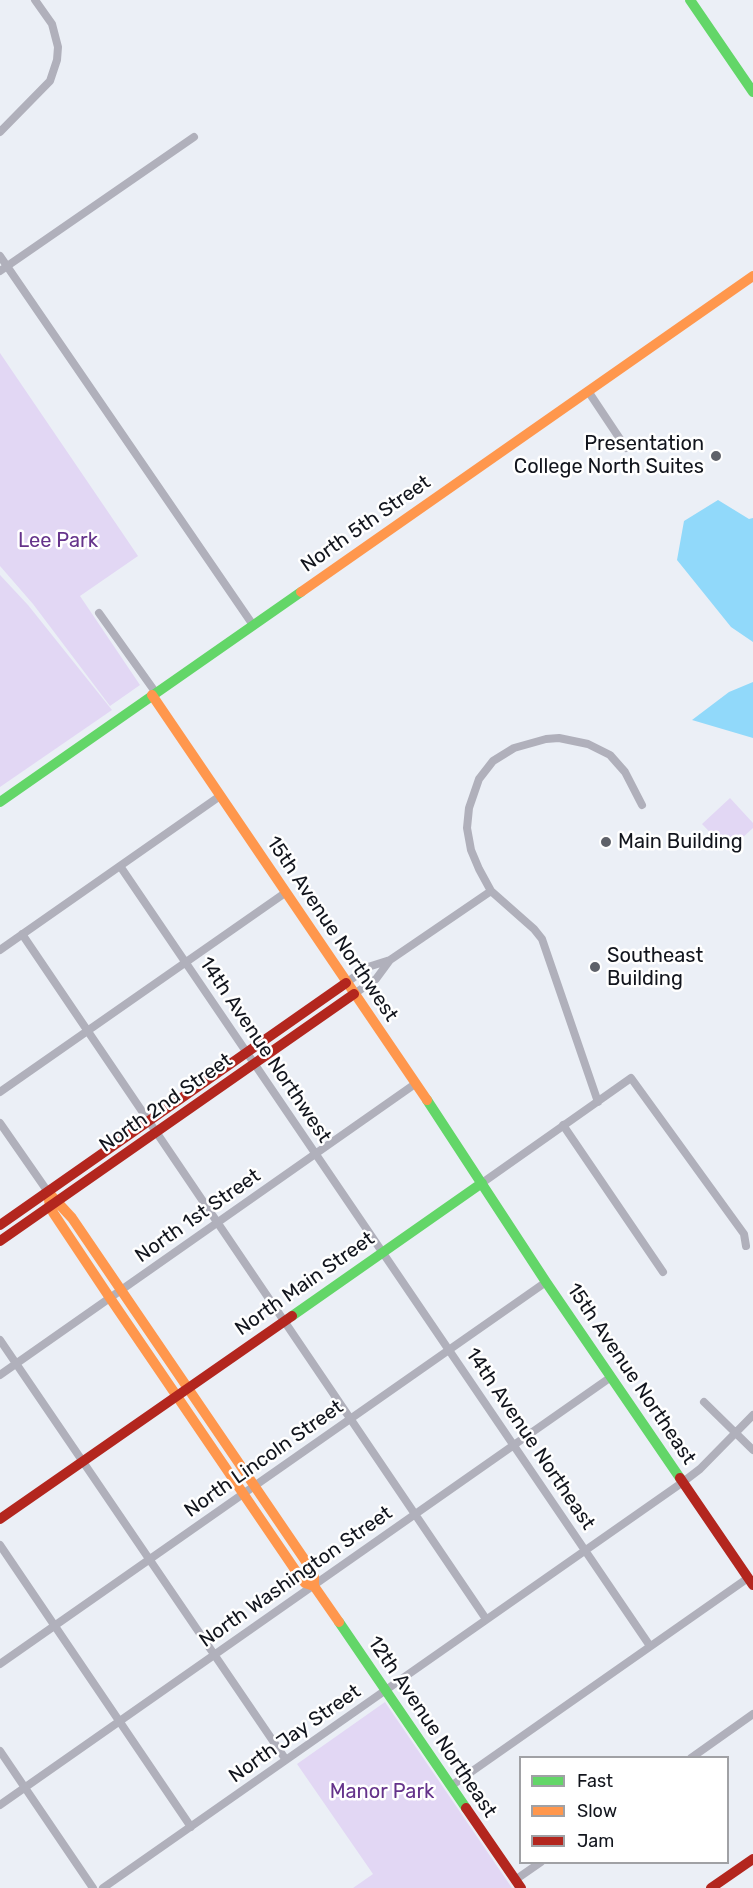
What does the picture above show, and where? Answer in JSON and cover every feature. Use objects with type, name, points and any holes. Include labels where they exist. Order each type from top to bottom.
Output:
[{"type":"street","points":[[0,132],[50,81],[57,60],[58,47],[52,24],[35,0]]},
{"type":"street","points":[[690,0],[753,92]]},
{"type":"street","points":[[4,269],[194,137]]},
{"type":"street","points":[[0,256],[4,269],[253,625]]},
{"type":"street","name":"North 5th Street","points":[[0,802],[753,276]]},
{"type":"street","points":[[588,391],[626,448]]},
{"type":"street","name":"15th Avenue Northwest","points":[[99,613],[482,1183]]},
{"type":"street","points":[[598,1102],[542,939],[491,891],[478,869],[467,828],[469,808],[479,779],[492,761],[502,753],[546,739],[559,738],[588,744],[610,755],[619,763],[642,805]]},
{"type":"street","points":[[0,950],[220,796]]},
{"type":"street","name":"14th Avenue Northwest","points":[[120,866],[382,1252]]},
{"type":"street","points":[[346,983],[368,967],[390,960],[491,891]]},
{"type":"street","points":[[0,1092],[285,893]]},
{"type":"street","points":[[22,934],[486,1619]]},
{"type":"street","points":[[354,994],[376,979],[390,960]]},
{"type":"street","name":"North 2nd Street","points":[[0,1226],[346,983]]},
{"type":"street","name":"North 2nd Street","points":[[0,1241],[354,994]]},
{"type":"street","name":"North Main Street","points":[[0,1519],[631,1078],[744,1234],[746,1246]]},
{"type":"street","name":"North 1st Street","points":[[0,1375],[416,1084]]},
{"type":"street","points":[[0,1123],[54,1204]]},
{"type":"street","points":[[563,1125],[663,1272]]},
{"type":"street","name":"15th Avenue Northeast","points":[[482,1183],[546,1282],[751,1581]]},
{"type":"street","name":"12th Avenue Northeast","points":[[54,1204],[72,1218],[122,1290],[311,1569],[314,1586],[518,1884]]},
{"type":"street","name":"12th Avenue Northeast","points":[[54,1204],[110,1298],[243,1494],[300,1577],[305,1583],[314,1586]]},
{"type":"street","name":"14th Avenue Northeast","points":[[382,1252],[650,1646]]},
{"type":"street","name":"North Lincoln Street","points":[[0,1664],[546,1282]]},
{"type":"street","points":[[0,1340],[286,1760]]},
{"type":"street","name":"North Washington Street","points":[[0,1805],[612,1377]]},
{"type":"street","points":[[704,1402],[753,1450]]},
{"type":"street","name":"North Jay Street","points":[[103,1888],[683,1482],[700,1469],[753,1415]]},
{"type":"street","points":[[0,1545],[191,1827]]},
{"type":"street","points":[[450,1786],[650,1646],[751,1581]]},
{"type":"street","points":[[694,1756],[753,1714]]},
{"type":"street","points":[[0,1751],[93,1888]]},
{"type":"street","points":[[711,1888],[753,1859]]},
{"type":"street","points":[[518,1884],[540,1864]]},
{"type":"green space","name":"Lee Park","points":[[0,353],[138,556],[80,596],[140,685],[110,706],[33,604],[0,566]]},
{"type":"green space","points":[[0,575],[28,605],[112,710],[0,787]]},
{"type":"green space","points":[[730,798],[753,823],[753,828],[728,851],[702,824]]},
{"type":"green space","name":"Manor Park","points":[[385,1702],[512,1888],[353,1888],[373,1874],[297,1764]]},
{"type":"water","points":[[718,500],[749,519],[753,518],[753,642],[731,627],[677,560],[684,521]]},
{"type":"water","points":[[753,682],[753,738],[692,720],[729,692]]},
{"type":"traffic: fast","points":[[690,0],[753,92]]},
{"type":"traffic: fast","points":[[0,802],[301,592]]},
{"type":"traffic: fast","points":[[427,1100],[546,1282],[680,1478]]},
{"type":"traffic: fast","points":[[292,1316],[482,1183]]},
{"type":"traffic: fast","points":[[339,1622],[466,1808]]},
{"type":"traffic: slow","points":[[301,592],[753,276]]},
{"type":"traffic: slow","points":[[152,695],[427,1100]]},
{"type":"traffic: slow","points":[[48,1192],[50,1207],[54,1214],[110,1298],[300,1577],[305,1583],[314,1586],[339,1622]]},
{"type":"traffic: slow","points":[[48,1192],[72,1218],[311,1569],[314,1586]]},
{"type":"traffic: jam","points":[[0,1225],[346,983]]},
{"type":"traffic: jam","points":[[0,1241],[354,994]]},
{"type":"traffic: jam","points":[[0,1519],[292,1316]]},
{"type":"traffic: jam","points":[[680,1478],[753,1585]]},
{"type":"traffic: jam","points":[[466,1808],[521,1888]]},
{"type":"traffic: jam","points":[[711,1888],[753,1859]]},
{"type":"place","name":"Presentation College North Suites","points":[[716,456]]},
{"type":"place","name":"Main Building","points":[[606,842]]},
{"type":"place","name":"Southeast Building","points":[[595,967]]}]
